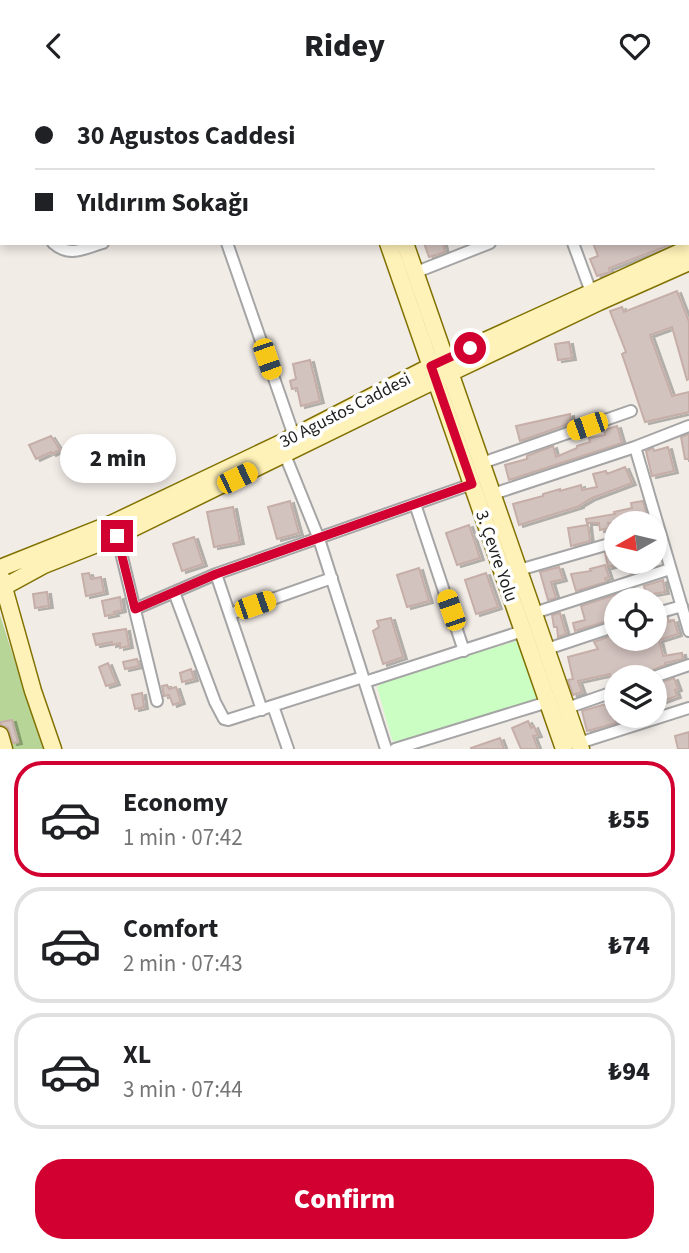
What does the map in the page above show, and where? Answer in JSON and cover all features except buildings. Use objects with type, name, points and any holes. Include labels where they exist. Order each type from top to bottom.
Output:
[{"type":"main road","name":"3. Çevre Yolu","points":[[389,245],[482,463],[567,708],[575,747]]},
{"type":"main road","name":"3. Çevre Yolu","points":[[407,245],[472,484],[548,702],[575,747]]},
{"type":"main road","name":"30 Agustos Caddesi","points":[[1,583],[117,536],[285,455],[441,369],[591,292],[689,248]]},
{"type":"main road","name":"30 Agustos Caddesi","points":[[0,568],[113,523],[441,369],[689,262]]},
{"type":"main road","points":[[1,583],[53,749]]},
{"type":"main road","points":[[0,735],[4,749]]},
{"type":"street","points":[[55,245],[70,252],[96,245]]},
{"type":"street","points":[[228,245],[294,436]]},
{"type":"street","points":[[415,274],[486,245]]},
{"type":"street","points":[[574,245],[591,292]]},
{"type":"street","points":[[482,463],[631,411]]},
{"type":"street","points":[[493,494],[635,447],[689,426]]},
{"type":"street","points":[[635,447],[652,511]]},
{"type":"street","points":[[285,455],[319,539],[386,749]]},
{"type":"street","points":[[135,609],[216,574],[472,484]]},
{"type":"street","points":[[415,504],[464,651]]},
{"type":"street","points":[[117,536],[157,701]]},
{"type":"street","points":[[519,570],[604,546]]},
{"type":"street","points":[[667,560],[685,609],[689,631]]},
{"type":"street","points":[[534,613],[670,569]]},
{"type":"street","points":[[216,574],[267,708],[288,749]]},
{"type":"street","points":[[230,614],[332,578]]},
{"type":"street","points":[[174,592],[215,702],[224,719],[228,720],[464,651],[523,631]]},
{"type":"street","points":[[667,612],[685,609]]},
{"type":"street","points":[[547,649],[604,630]]},
{"type":"street","points":[[667,673],[689,665]]},
{"type":"street","points":[[567,708],[604,695]]},
{"type":"street","points":[[394,749],[548,702]]},
{"type":"street","points":[[575,747],[689,708]]},
{"type":"green space","points":[[0,615],[43,749],[0,749]]},
{"type":"green space","points":[[516,641],[520,645],[538,695],[533,701],[399,744],[392,740],[377,687],[385,680]]},
{"type":"route","points":[[117,536],[135,609],[216,574],[472,484],[431,366],[470,348]]}]
